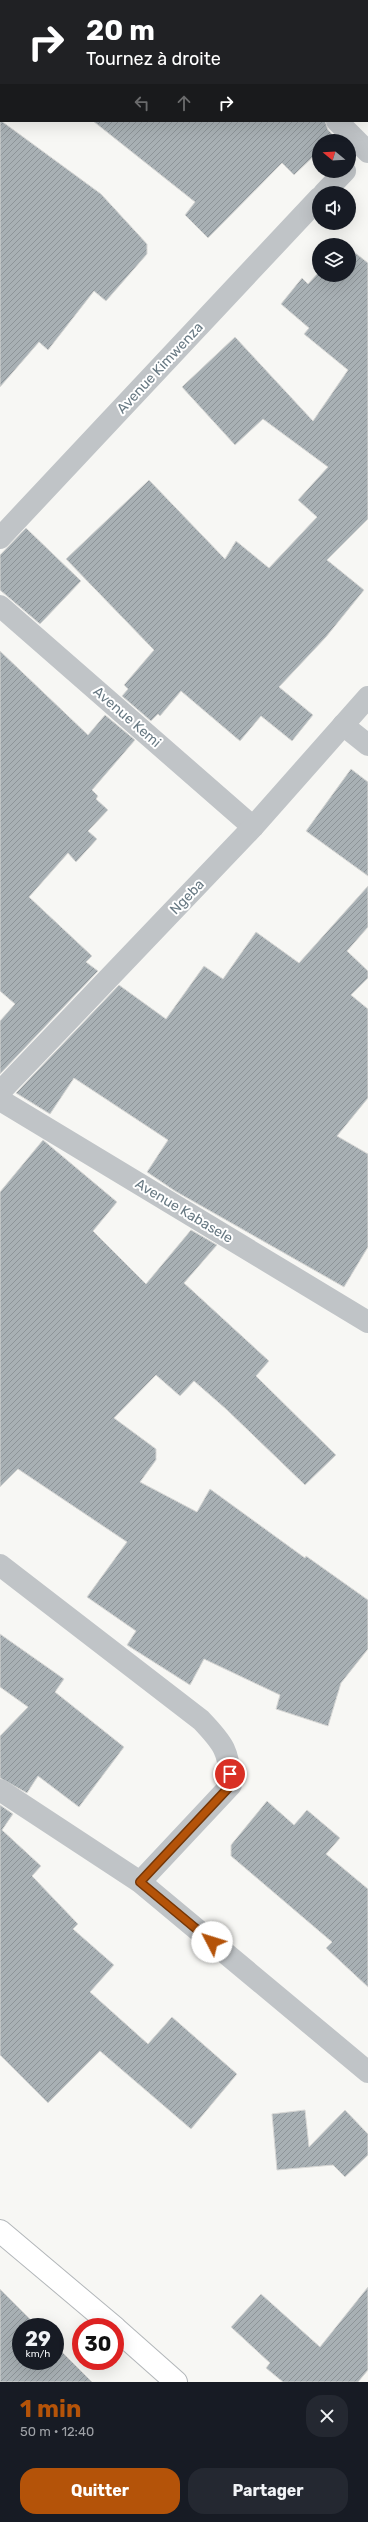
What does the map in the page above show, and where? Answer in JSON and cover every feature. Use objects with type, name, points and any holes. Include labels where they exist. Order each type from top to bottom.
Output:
[{"type":"highway","points":[[0,2231],[102,2318]]},
{"type":"highway","points":[[124,2337],[176,2382]]},
{"type":"street","points":[[338,122],[367,149],[356,159]]},
{"type":"street","points":[[331,186],[338,178]]},
{"type":"street","name":"Avenue Kimwenza","points":[[0,538],[312,205]]},
{"type":"street","name":"Avenue Kemi","points":[[0,606],[253,827]]},
{"type":"street","name":"Ngeba","points":[[0,1092],[253,827],[368,697]]},
{"type":"street","points":[[343,725],[368,745]]},
{"type":"street","name":"Avenue Kabasele","points":[[0,1100],[368,1322]]},
{"type":"street","points":[[0,1565],[201,1720],[223,1743],[230,1764],[231,1785],[140,1882]]},
{"type":"street","points":[[0,1790],[140,1882],[368,2072]]},
{"type":"building","points":[[0,122],[3,122],[101,194],[147,244],[147,254],[106,301],[94,291],[48,350],[39,342],[0,387]]},
{"type":"building","points":[[94,122],[325,122],[328,130],[332,134],[312,134],[312,158],[294,175],[282,163],[208,238],[185,215],[195,202]]},
{"type":"building","points":[[356,254],[368,263],[368,519],[327,560],[364,590],[326,637],[279,687],[313,715],[292,741],[261,716],[240,741],[181,691],[160,716],[158,714],[151,721],[122,696],[128,689],[124,685],[154,650],[66,559],[149,480],[225,559],[236,541],[269,568],[317,517],[298,500],[328,467],[263,419],[235,445],[182,387],[235,337],[313,421],[348,370],[304,334],[309,328],[281,304],[302,278],[308,284],[312,280],[312,282],[356,282]]},
{"type":"building","points":[[26,528],[81,581],[40,624],[0,590],[0,555]]},
{"type":"building","points":[[0,651],[88,735],[105,715],[135,740],[92,790],[98,796],[96,799],[108,810],[88,831],[97,839],[76,862],[68,853],[29,897],[92,956],[86,962],[98,971],[0,1074],[0,1021],[15,1004],[0,991]]},
{"type":"building","points":[[351,769],[368,782],[368,876],[306,831]]},
{"type":"building","points":[[368,886],[368,927],[347,951],[368,971],[368,978],[351,995],[368,1009],[368,1098],[337,1136],[368,1154],[368,1247],[344,1287],[175,1191],[147,1172],[168,1140],[74,1078],[50,1114],[16,1093],[119,985],[166,1019],[204,966],[223,979],[256,932],[299,963]]},
{"type":"building","points":[[43,1140],[117,1202],[93,1231],[146,1284],[191,1230],[217,1245],[184,1283],[269,1361],[256,1376],[336,1455],[305,1485],[226,1409],[194,1381],[180,1396],[156,1375],[114,1418],[156,1449],[156,1460],[140,1482],[197,1512],[210,1489],[305,1558],[306,1556],[368,1600],[368,1649],[341,1683],[328,1726],[276,1709],[280,1695],[204,1659],[190,1685],[127,1645],[136,1631],[87,1597],[127,1542],[18,1469],[0,1487],[0,1192]]},
{"type":"building","points":[[0,1634],[64,1679],[55,1692],[124,1747],[79,1807],[38,1776],[27,1793],[0,1778],[0,1736],[28,1707],[0,1687]]},
{"type":"building","points":[[267,1801],[294,1825],[307,1810],[340,1838],[326,1854],[368,1889],[368,1987],[326,1948],[332,1942],[231,1856],[231,1845]]},
{"type":"building","points":[[0,1805],[13,1814],[2,1830],[41,1866],[32,1876],[78,1924],[73,1929],[114,1965],[90,1992],[148,2044],[172,2017],[237,2074],[191,2129],[100,2051],[48,2103],[0,2055]]},
{"type":"building","points":[[305,2110],[309,2147],[345,2110],[368,2134],[368,2155],[345,2177],[333,2165],[277,2170],[272,2114]]},
{"type":"building","points":[[368,2287],[368,2370],[358,2382],[283,2382],[266,2368],[270,2363],[231,2327],[261,2294],[320,2347]]},
{"type":"building","points":[[0,2289],[29,2318],[12,2318],[12,2370],[64,2370],[64,2354],[72,2362],[72,2370],[80,2370],[92,2382],[0,2382]]},
{"type":"route","points":[[212,1942],[140,1882],[231,1785],[230,1774]]}]
